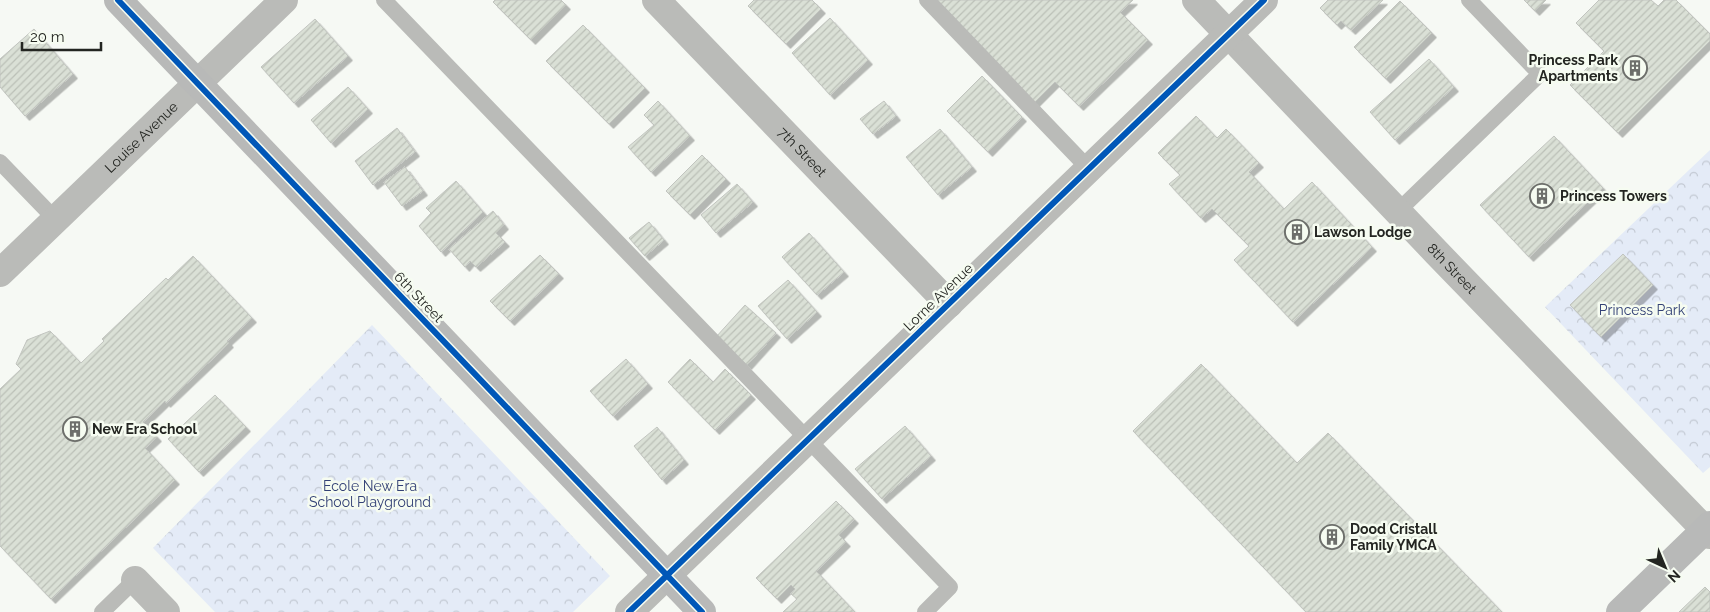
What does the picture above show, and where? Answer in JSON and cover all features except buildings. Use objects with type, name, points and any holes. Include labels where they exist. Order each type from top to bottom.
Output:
[{"type":"street","name":"6th Street","points":[[118,0],[702,612]]},
{"type":"street","name":"Louise Avenue","points":[[0,274],[284,0]]},
{"type":"street","name":"7th Street","points":[[656,0],[949,304]]},
{"type":"street","name":"8th Street","points":[[1196,0],[1397,212],[1708,530]]},
{"type":"street","name":"Lorne Avenue","points":[[629,612],[1264,0]]},
{"type":"street","points":[[1620,612],[1708,530]]},
{"type":"street","points":[[135,580],[166,612]]},
{"type":"lane","points":[[384,0],[950,587],[925,612]]},
{"type":"lane","points":[[927,0],[1089,168]]},
{"type":"lane","points":[[1397,212],[1540,74],[1469,0]]},
{"type":"lane","points":[[0,162],[56,220]]},
{"type":"lane","points":[[102,612],[135,580]]},
{"type":"green space","name":"Princess Park","points":[[1710,150],[1710,467],[1703,473],[1545,307]]},
{"type":"green space","name":"Ecole New Era School Playground","points":[[372,325],[610,576],[573,612],[215,612],[153,548]]},
{"type":"cycle path","points":[[118,0],[702,612]]},
{"type":"cycle path","points":[[629,612],[1264,0]]},
{"type":"place","name":"Princess Park Apartments","points":[[1635,68]]},
{"type":"place","name":"Princess Towers","points":[[1542,196]]},
{"type":"place","name":"Lawson Lodge","points":[[1297,232]]},
{"type":"place","name":"New Era School","points":[[75,429]]},
{"type":"place","name":"Dood Cristall Family YMCA","points":[[1332,537]]}]
